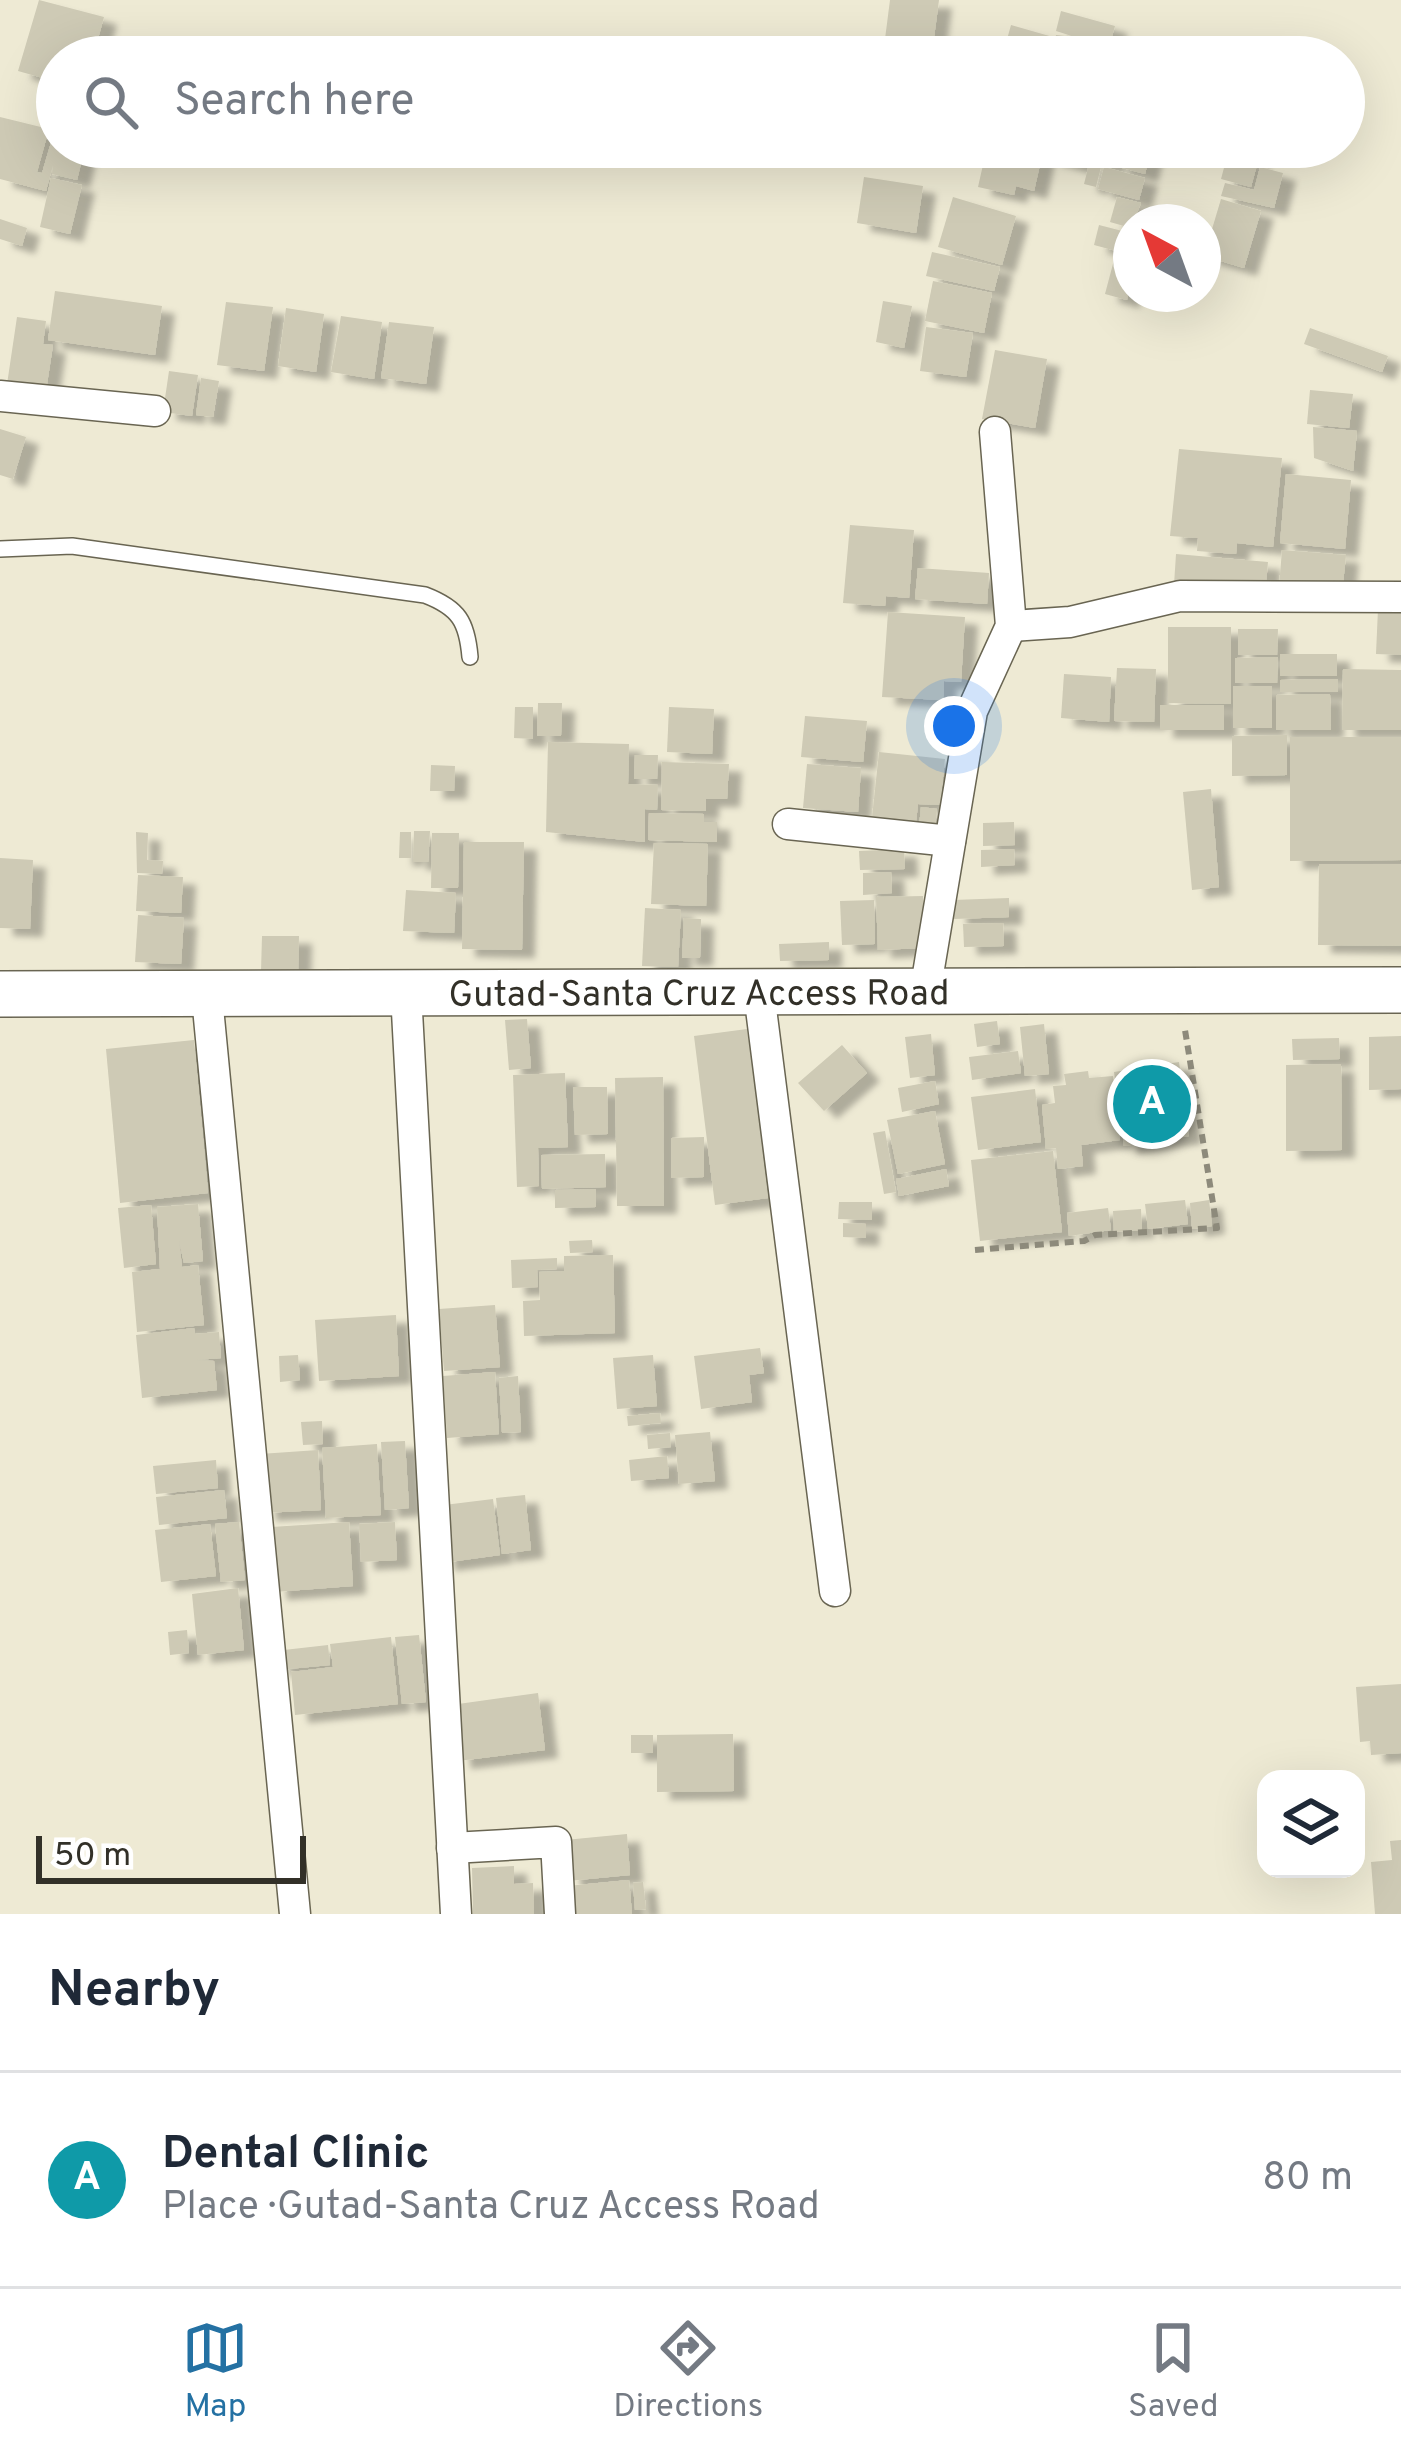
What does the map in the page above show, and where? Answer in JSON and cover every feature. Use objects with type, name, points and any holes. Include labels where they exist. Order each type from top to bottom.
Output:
[{"type":"main road","name":"Gutad-Santa Cruz Access Road","points":[[0,994],[1401,990]]},
{"type":"street","points":[[0,396],[155,411]]},
{"type":"street","points":[[925,992],[972,711],[1011,626],[995,432]]},
{"type":"street","points":[[1011,626],[1070,622],[1180,596],[1401,597]]},
{"type":"street","points":[[788,824],[950,841]]},
{"type":"street","points":[[406,993],[456,1914]]},
{"type":"street","points":[[759,993],[835,1591]]},
{"type":"street","points":[[207,997],[295,1914]]},
{"type":"street","points":[[452,1848],[556,1842],[560,1914]]},
{"type":"lane","points":[[0,549],[72,546],[425,595],[450,605],[467,626],[470,657]]},
{"type":"path","points":[[975,1250],[1084,1241],[1095,1235],[1217,1228],[1178,991]]},
{"type":"building","points":[[39,0],[104,17],[99,36],[36,36],[36,76],[18,71]]},
{"type":"building","points":[[890,0],[939,0],[934,36],[885,36]]},
{"type":"building","points":[[1061,11],[1115,26],[1112,36],[1056,31]]},
{"type":"building","points":[[1011,25],[1050,36],[1008,36]]},
{"type":"building","points":[[0,117],[36,126],[37,172],[52,168],[46,191],[0,179]]},
{"type":"building","points":[[53,168],[80,168],[77,180],[52,174]]},
{"type":"building","points":[[982,168],[1039,168],[1034,191],[1016,186],[1014,195],[978,187]]},
{"type":"building","points":[[1088,168],[1101,168],[1096,187],[1084,184]]},
{"type":"building","points":[[1104,168],[1145,178],[1139,200],[1098,189]]},
{"type":"building","points":[[1224,168],[1256,168],[1251,187],[1221,179]]},
{"type":"building","points":[[1260,168],[1283,173],[1274,208],[1221,196],[1225,183],[1254,190]]},
{"type":"building","points":[[864,177],[923,186],[916,233],[857,223]]},
{"type":"building","points":[[51,178],[82,185],[70,234],[40,227]]},
{"type":"building","points":[[953,197],[1016,216],[1002,265],[938,247]]},
{"type":"building","points":[[1117,197],[1141,203],[1141,204],[1115,204]]},
{"type":"building","points":[[1221,199],[1261,211],[1244,268],[1221,261]]},
{"type":"building","points":[[0,219],[27,228],[22,246],[0,239]]},
{"type":"building","points":[[1099,225],[1113,229],[1113,250],[1094,245]]},
{"type":"building","points":[[932,252],[1000,267],[994,291],[926,276]]},
{"type":"building","points":[[1113,264],[1113,296],[1105,294]]},
{"type":"building","points":[[933,281],[992,293],[984,333],[925,321]]},
{"type":"building","points":[[55,291],[162,306],[155,355],[48,340]]},
{"type":"building","points":[[883,301],[912,306],[904,348],[876,342]]},
{"type":"building","points":[[226,302],[273,307],[264,371],[217,365]]},
{"type":"building","points":[[286,308],[324,314],[316,372],[278,366]]},
{"type":"building","points":[[341,316],[382,322],[374,379],[331,372]]},
{"type":"building","points":[[17,317],[46,321],[43,344],[53,345],[45,397],[6,391]]},
{"type":"building","points":[[389,322],[434,327],[426,384],[381,378]]},
{"type":"building","points":[[926,327],[973,333],[966,377],[920,371]]},
{"type":"building","points":[[1310,328],[1388,356],[1382,372],[1304,344]]},
{"type":"building","points":[[995,350],[1047,359],[1035,428],[982,419]]},
{"type":"building","points":[[169,371],[198,375],[192,416],[163,412]]},
{"type":"building","points":[[201,378],[219,381],[213,417],[196,415]]},
{"type":"building","points":[[1310,390],[1353,394],[1349,428],[1307,424]]},
{"type":"building","points":[[1313,427],[1357,431],[1353,471],[1314,458]]},
{"type":"building","points":[[0,429],[26,437],[13,479],[0,475]]},
{"type":"building","points":[[1179,449],[1282,458],[1273,547],[1237,543],[1236,554],[1197,551],[1198,538],[1170,536]]},
{"type":"building","points":[[1286,474],[1351,480],[1345,549],[1280,543]]},
{"type":"building","points":[[850,525],[914,530],[909,598],[886,596],[885,606],[843,603]]},
{"type":"building","points":[[1282,550],[1346,555],[1342,593],[1279,587]]},
{"type":"building","points":[[1176,554],[1268,562],[1265,593],[1174,585]]},
{"type":"building","points":[[918,568],[989,573],[987,604],[915,599]]},
{"type":"building","points":[[1378,609],[1401,610],[1401,655],[1376,654]]},
{"type":"building","points":[[888,612],[965,617],[961,682],[944,681],[943,700],[882,697]]},
{"type":"building","points":[[1168,627],[1231,627],[1231,704],[1168,703]]},
{"type":"building","points":[[1238,629],[1278,629],[1277,655],[1238,655]]},
{"type":"building","points":[[1280,654],[1337,654],[1337,676],[1280,676]]},
{"type":"building","points":[[1278,657],[1277,683],[1235,683],[1235,658]]},
{"type":"building","points":[[1117,668],[1156,669],[1154,722],[1114,721]]},
{"type":"building","points":[[1343,669],[1401,670],[1401,730],[1342,730]]},
{"type":"building","points":[[1064,674],[1111,677],[1109,722],[1061,718]]},
{"type":"building","points":[[1338,679],[1338,692],[1280,692],[1280,680]]},
{"type":"building","points":[[1233,686],[1272,686],[1272,728],[1233,728]]},
{"type":"building","points":[[1330,694],[1331,730],[1276,730],[1276,695]]},
{"type":"building","points":[[538,703],[562,703],[561,736],[537,736]]},
{"type":"building","points":[[1160,705],[1224,705],[1224,730],[1160,730]]},
{"type":"building","points":[[515,707],[533,707],[533,739],[514,738]]},
{"type":"building","points":[[669,707],[714,709],[712,754],[667,752]]},
{"type":"building","points":[[805,716],[867,721],[863,762],[801,757]]},
{"type":"building","points":[[1287,735],[1287,775],[1232,776],[1232,736]]},
{"type":"building","points":[[1290,737],[1401,737],[1401,860],[1290,861]]},
{"type":"building","points":[[548,742],[629,744],[628,784],[658,785],[657,810],[645,809],[645,842],[546,832]]},
{"type":"building","points":[[879,752],[945,759],[940,805],[918,804],[915,831],[871,827]]},
{"type":"building","points":[[635,755],[658,755],[657,779],[634,779]]},
{"type":"building","points":[[662,762],[729,764],[727,799],[706,799],[706,811],[661,810]]},
{"type":"building","points":[[807,764],[861,768],[858,812],[803,808]]},
{"type":"building","points":[[431,765],[455,766],[454,791],[430,791]]},
{"type":"building","points":[[1211,789],[1219,887],[1192,890],[1183,792]]},
{"type":"building","points":[[921,807],[937,809],[935,828],[919,827]]},
{"type":"building","points":[[649,813],[704,814],[704,822],[717,822],[717,842],[648,840]]},
{"type":"building","points":[[1014,822],[1015,845],[983,846],[983,823]]},
{"type":"building","points":[[414,831],[430,831],[428,862],[413,862]]},
{"type":"building","points":[[136,832],[148,833],[147,860],[163,861],[162,874],[137,873]]},
{"type":"building","points":[[400,832],[411,832],[411,858],[399,858]]},
{"type":"building","points":[[432,833],[459,833],[458,888],[431,888]]},
{"type":"building","points":[[464,842],[524,842],[522,950],[462,949]]},
{"type":"building","points":[[654,843],[708,844],[706,906],[651,904]]},
{"type":"building","points":[[904,849],[905,869],[860,870],[859,851]]},
{"type":"building","points":[[1014,849],[1015,865],[981,867],[981,850]]},
{"type":"building","points":[[0,858],[33,860],[30,929],[0,928]]},
{"type":"building","points":[[1319,864],[1401,864],[1401,946],[1318,945]]},
{"type":"building","points":[[891,872],[892,893],[863,895],[863,873]]},
{"type":"building","points":[[138,875],[183,877],[181,913],[136,911]]},
{"type":"building","points":[[406,890],[456,893],[454,933],[403,931]]},
{"type":"building","points":[[923,896],[924,948],[878,950],[876,897]]},
{"type":"building","points":[[1009,898],[1009,917],[954,919],[953,900]]},
{"type":"building","points":[[874,900],[875,944],[842,945],[840,901]]},
{"type":"building","points":[[645,908],[681,910],[678,967],[642,966]]},
{"type":"building","points":[[138,915],[184,918],[181,964],[135,962]]},
{"type":"building","points":[[684,918],[701,919],[700,958],[682,958]]},
{"type":"building","points":[[1003,923],[1004,946],[964,947],[963,924]]},
{"type":"building","points":[[262,936],[299,936],[298,973],[261,972]]},
{"type":"building","points":[[829,942],[829,960],[780,961],[779,944]]},
{"type":"building","points":[[527,1019],[531,1068],[509,1070],[505,1020]]},
{"type":"building","points":[[997,1021],[1000,1044],[977,1047],[974,1024]]},
{"type":"building","points":[[1044,1024],[1049,1074],[1025,1076],[1020,1027]]},
{"type":"building","points":[[747,1029],[768,1198],[715,1205],[694,1036]]},
{"type":"building","points":[[931,1034],[935,1075],[910,1078],[905,1037]]},
{"type":"building","points":[[1401,1036],[1401,1089],[1369,1090],[1369,1037]]},
{"type":"building","points":[[1339,1038],[1340,1059],[1293,1060],[1292,1039]]},
{"type":"building","points":[[194,1040],[208,1193],[120,1203],[106,1049]]},
{"type":"building","points":[[842,1045],[867,1073],[824,1111],[798,1083]]},
{"type":"building","points":[[1018,1051],[1021,1073],[972,1080],[969,1057]]},
{"type":"building","points":[[1179,1062],[1189,1136],[1124,1146],[1114,1072]]},
{"type":"building","points":[[1341,1064],[1342,1150],[1286,1151],[1286,1065]]},
{"type":"building","points":[[1088,1071],[1089,1078],[1113,1076],[1120,1140],[1081,1145],[1083,1166],[1058,1169],[1056,1148],[1046,1149],[1042,1105],[1055,1103],[1053,1086],[1066,1085],[1064,1074]]},
{"type":"building","points":[[565,1073],[568,1147],[538,1148],[539,1186],[517,1187],[513,1075]]},
{"type":"building","points":[[663,1077],[664,1206],[617,1206],[615,1078]]},
{"type":"building","points":[[935,1081],[939,1104],[902,1112],[898,1088]]},
{"type":"building","points":[[573,1087],[607,1087],[608,1134],[575,1135]]},
{"type":"building","points":[[1035,1089],[1041,1142],[978,1150],[971,1097]]},
{"type":"building","points":[[935,1111],[945,1164],[898,1174],[887,1120]]},
{"type":"building","points":[[885,1131],[896,1192],[884,1194],[873,1133]]},
{"type":"building","points":[[704,1137],[704,1177],[671,1178],[671,1138]]},
{"type":"building","points":[[1053,1151],[1062,1232],[980,1241],[971,1160]]},
{"type":"building","points":[[605,1154],[606,1187],[542,1189],[541,1155]]},
{"type":"building","points":[[946,1169],[949,1186],[899,1196],[896,1179]]},
{"type":"building","points":[[596,1189],[596,1207],[555,1208],[555,1190]]},
{"type":"building","points":[[1185,1200],[1188,1224],[1148,1229],[1145,1204]]},
{"type":"building","points":[[1209,1200],[1212,1226],[1192,1229],[1190,1203]]},
{"type":"building","points":[[839,1202],[872,1202],[872,1220],[838,1219]]},
{"type":"building","points":[[198,1204],[203,1261],[184,1263],[179,1241],[182,1267],[198,1265],[204,1325],[137,1332],[132,1272],[160,1269],[157,1207]]},
{"type":"building","points":[[151,1205],[156,1264],[124,1268],[118,1208]]},
{"type":"building","points":[[1108,1208],[1111,1230],[1069,1236],[1067,1213]]},
{"type":"building","points":[[1141,1209],[1142,1230],[1114,1232],[1113,1211]]},
{"type":"building","points":[[843,1223],[866,1224],[866,1238],[843,1237]]},
{"type":"building","points":[[592,1240],[593,1252],[570,1253],[569,1241]]},
{"type":"building","points":[[613,1255],[615,1333],[524,1336],[523,1301],[540,1300],[539,1272],[564,1271],[564,1256]]},
{"type":"building","points":[[557,1258],[557,1269],[537,1270],[538,1287],[512,1288],[511,1260]]},
{"type":"building","points":[[495,1305],[500,1367],[444,1371],[439,1309]]},
{"type":"building","points":[[396,1315],[399,1376],[319,1381],[315,1320]]},
{"type":"building","points":[[194,1328],[195,1334],[219,1332],[221,1358],[197,1360],[214,1361],[217,1390],[142,1398],[136,1335]]},
{"type":"building","points":[[760,1348],[764,1373],[749,1375],[752,1402],[701,1409],[694,1356]]},
{"type":"building","points":[[298,1355],[300,1380],[280,1382],[279,1356]]},
{"type":"building","points":[[653,1355],[657,1406],[617,1409],[613,1358]]},
{"type":"building","points":[[495,1372],[499,1434],[447,1438],[443,1376]]},
{"type":"building","points":[[518,1376],[521,1432],[502,1433],[499,1378]]},
{"type":"building","points":[[660,1413],[661,1423],[628,1426],[627,1416]]},
{"type":"building","points":[[322,1421],[323,1444],[303,1445],[301,1422]]},
{"type":"building","points":[[710,1432],[715,1481],[679,1484],[675,1435]]},
{"type":"building","points":[[670,1433],[671,1447],[648,1449],[647,1435]]},
{"type":"building","points":[[405,1441],[409,1508],[385,1510],[381,1442]]},
{"type":"building","points":[[377,1444],[381,1515],[326,1518],[322,1448]]},
{"type":"building","points":[[318,1450],[321,1510],[263,1513],[260,1454]]},
{"type":"building","points":[[667,1456],[669,1478],[631,1481],[629,1460]]},
{"type":"building","points":[[216,1460],[218,1488],[156,1494],[153,1466]]},
{"type":"building","points":[[224,1490],[227,1518],[159,1525],[156,1497]]},
{"type":"building","points":[[525,1495],[531,1550],[502,1554],[496,1498]]},
{"type":"building","points":[[493,1499],[500,1555],[442,1563],[436,1506]]},
{"type":"building","points":[[239,1522],[245,1580],[221,1582],[215,1524]]},
{"type":"building","points":[[349,1522],[353,1586],[274,1592],[271,1527]]},
{"type":"building","points":[[395,1522],[397,1560],[361,1562],[359,1524]]},
{"type":"building","points":[[210,1524],[216,1576],[161,1582],[155,1530]]},
{"type":"building","points":[[238,1588],[244,1650],[198,1655],[192,1594]]},
{"type":"building","points":[[187,1630],[189,1653],[170,1655],[168,1632]]},
{"type":"building","points":[[419,1635],[426,1702],[402,1704],[395,1637]]},
{"type":"building","points":[[391,1637],[398,1704],[295,1715],[291,1672],[333,1667],[330,1644]]},
{"type":"building","points":[[328,1645],[330,1665],[278,1670],[275,1651]]},
{"type":"building","points":[[1401,1684],[1401,1753],[1371,1755],[1370,1741],[1360,1742],[1356,1687]]},
{"type":"building","points":[[538,1693],[545,1750],[458,1761],[451,1705]]},
{"type":"building","points":[[733,1734],[734,1791],[657,1792],[657,1735]]},
{"type":"building","points":[[631,1735],[653,1735],[653,1753],[631,1753]]},
{"type":"building","points":[[627,1834],[630,1875],[568,1881],[565,1840]]},
{"type":"building","points":[[1401,1840],[1401,1914],[1375,1914],[1371,1862],[1392,1860],[1390,1841]]},
{"type":"building","points":[[514,1866],[514,1884],[533,1883],[534,1914],[473,1914],[472,1868]]},
{"type":"building","points":[[629,1880],[632,1914],[569,1914],[567,1886]]},
{"type":"building","points":[[643,1882],[646,1909],[635,1910],[633,1883]]},
{"type":"place","name":"Dental Clinic","points":[[1152,1104]]}]
